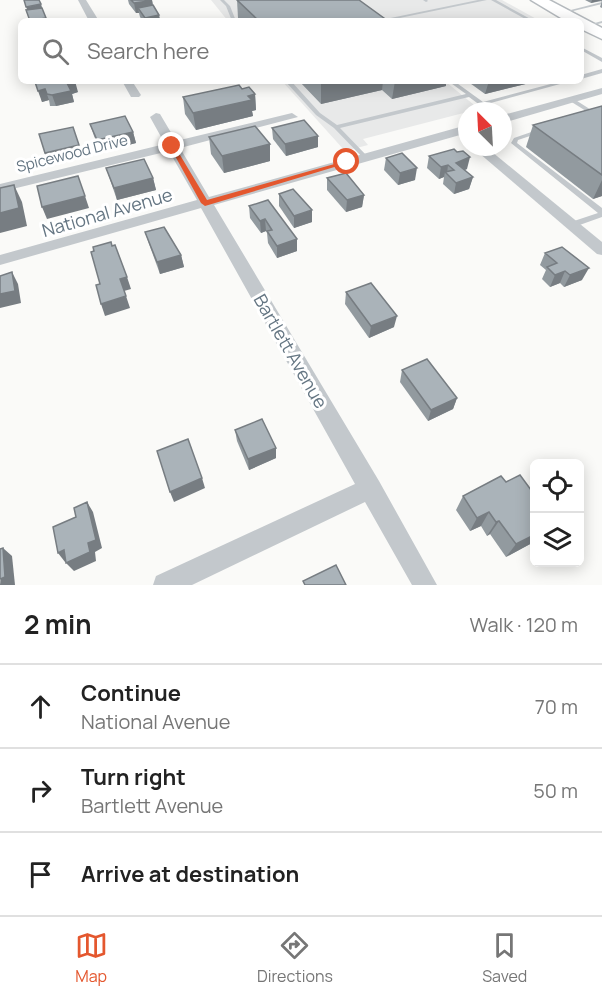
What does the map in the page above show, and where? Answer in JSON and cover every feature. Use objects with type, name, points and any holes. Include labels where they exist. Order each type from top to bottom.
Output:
[{"type":"main road","points":[[538,0],[575,18]]},
{"type":"main road","points":[[587,23],[602,34]]},
{"type":"street","points":[[82,0],[92,18]]},
{"type":"street","points":[[129,84],[135,95]]},
{"type":"street","points":[[512,116],[602,91]]},
{"type":"street","name":"Bartlett Avenue","points":[[156,117],[425,585]]},
{"type":"street","name":"Spicewood Drive","points":[[0,188],[292,117]]},
{"type":"street","name":"National Avenue","points":[[0,260],[365,157],[458,134]]},
{"type":"street","points":[[489,156],[602,250]]},
{"type":"street","points":[[165,585],[371,488]]},
{"type":"lane","points":[[222,0],[228,6],[233,18]]},
{"type":"lane","points":[[393,18],[485,0]]},
{"type":"lane","points":[[494,0],[527,18]]},
{"type":"lane","points":[[561,12],[602,3]]},
{"type":"lane","points":[[584,50],[602,60]]},
{"type":"lane","points":[[584,76],[602,71]]},
{"type":"lane","points":[[291,84],[318,114],[336,127],[365,157]]},
{"type":"lane","points":[[455,84],[479,102]]},
{"type":"lane","points":[[489,102],[557,84]]},
{"type":"lane","points":[[336,127],[470,95]]},
{"type":"lane","points":[[572,99],[599,114]]},
{"type":"lane","points":[[583,119],[599,114]]},
{"type":"lane","points":[[548,129],[525,135],[514,143],[602,213]]},
{"type":"lane","points":[[571,225],[602,213]]},
{"type":"shaded area","points":[[211,0],[502,0],[535,18],[226,18]]},
{"type":"shaded area","points":[[285,84],[448,84],[470,102],[458,102],[458,114],[363,139],[368,145],[345,151]]},
{"type":"building","points":[[24,0],[39,0],[41,4],[26,7]]},
{"type":"building","points":[[131,0],[149,0],[149,1],[134,3]]},
{"type":"building","points":[[237,0],[359,0],[384,18],[256,18]]},
{"type":"building","points":[[153,5],[159,15],[145,18],[138,8]]},
{"type":"building","points":[[42,8],[46,18],[29,18],[26,10]]},
{"type":"building","points":[[36,84],[68,84],[71,91],[52,95],[47,94],[45,89],[38,91]]},
{"type":"building","points":[[239,85],[242,89],[249,87],[255,94],[248,96],[252,100],[193,113],[183,97]]},
{"type":"building","points":[[602,106],[602,175],[533,125]]},
{"type":"building","points":[[125,116],[133,132],[97,140],[90,124]]},
{"type":"building","points":[[304,120],[318,136],[285,144],[272,128]]},
{"type":"building","points":[[255,126],[270,144],[222,156],[209,137]]},
{"type":"building","points":[[73,127],[79,145],[45,153],[39,134]]},
{"type":"building","points":[[454,149],[458,152],[458,156],[469,156],[456,163],[473,177],[456,183],[445,172],[454,170],[448,165],[441,167],[429,156]]},
{"type":"building","points":[[402,153],[417,168],[400,173],[386,158]]},
{"type":"building","points":[[144,159],[153,178],[114,188],[106,168]]},
{"type":"building","points":[[346,173],[364,195],[347,200],[327,178]]},
{"type":"building","points":[[78,176],[85,196],[42,207],[37,186]]},
{"type":"building","points":[[14,185],[19,208],[0,213],[0,188]]},
{"type":"building","points":[[293,189],[312,210],[294,216],[279,194]]},
{"type":"building","points":[[268,200],[297,239],[277,246],[267,231],[272,230],[265,219],[260,221],[249,206]]},
{"type":"building","points":[[164,227],[181,255],[157,262],[145,232]]},
{"type":"building","points":[[111,242],[112,246],[115,245],[127,277],[120,279],[126,296],[101,304],[96,285],[100,284],[91,252],[94,251],[93,247]]},
{"type":"building","points":[[562,247],[589,268],[570,275],[565,271],[555,275],[547,267],[557,263],[545,253]]},
{"type":"building","points":[[12,272],[15,291],[0,294],[0,276]]},
{"type":"building","points":[[371,283],[397,316],[371,326],[346,292]]},
{"type":"building","points":[[427,359],[457,398],[431,410],[402,370]]},
{"type":"building","points":[[262,419],[276,448],[248,459],[235,430]]},
{"type":"building","points":[[188,439],[202,478],[170,492],[157,451]]},
{"type":"building","points":[[520,475],[530,489],[530,537],[516,544],[499,521],[496,522],[489,512],[477,518],[463,496],[501,476],[506,482]]},
{"type":"building","points":[[87,502],[96,540],[88,543],[90,552],[66,563],[64,550],[58,553],[53,527],[76,517],[74,508]]},
{"type":"building","points":[[3,548],[5,577],[0,579],[0,549]]},
{"type":"building","points":[[336,565],[346,585],[305,585],[303,581]]},
{"type":"route","points":[[172,146],[205,203],[347,162]]}]
